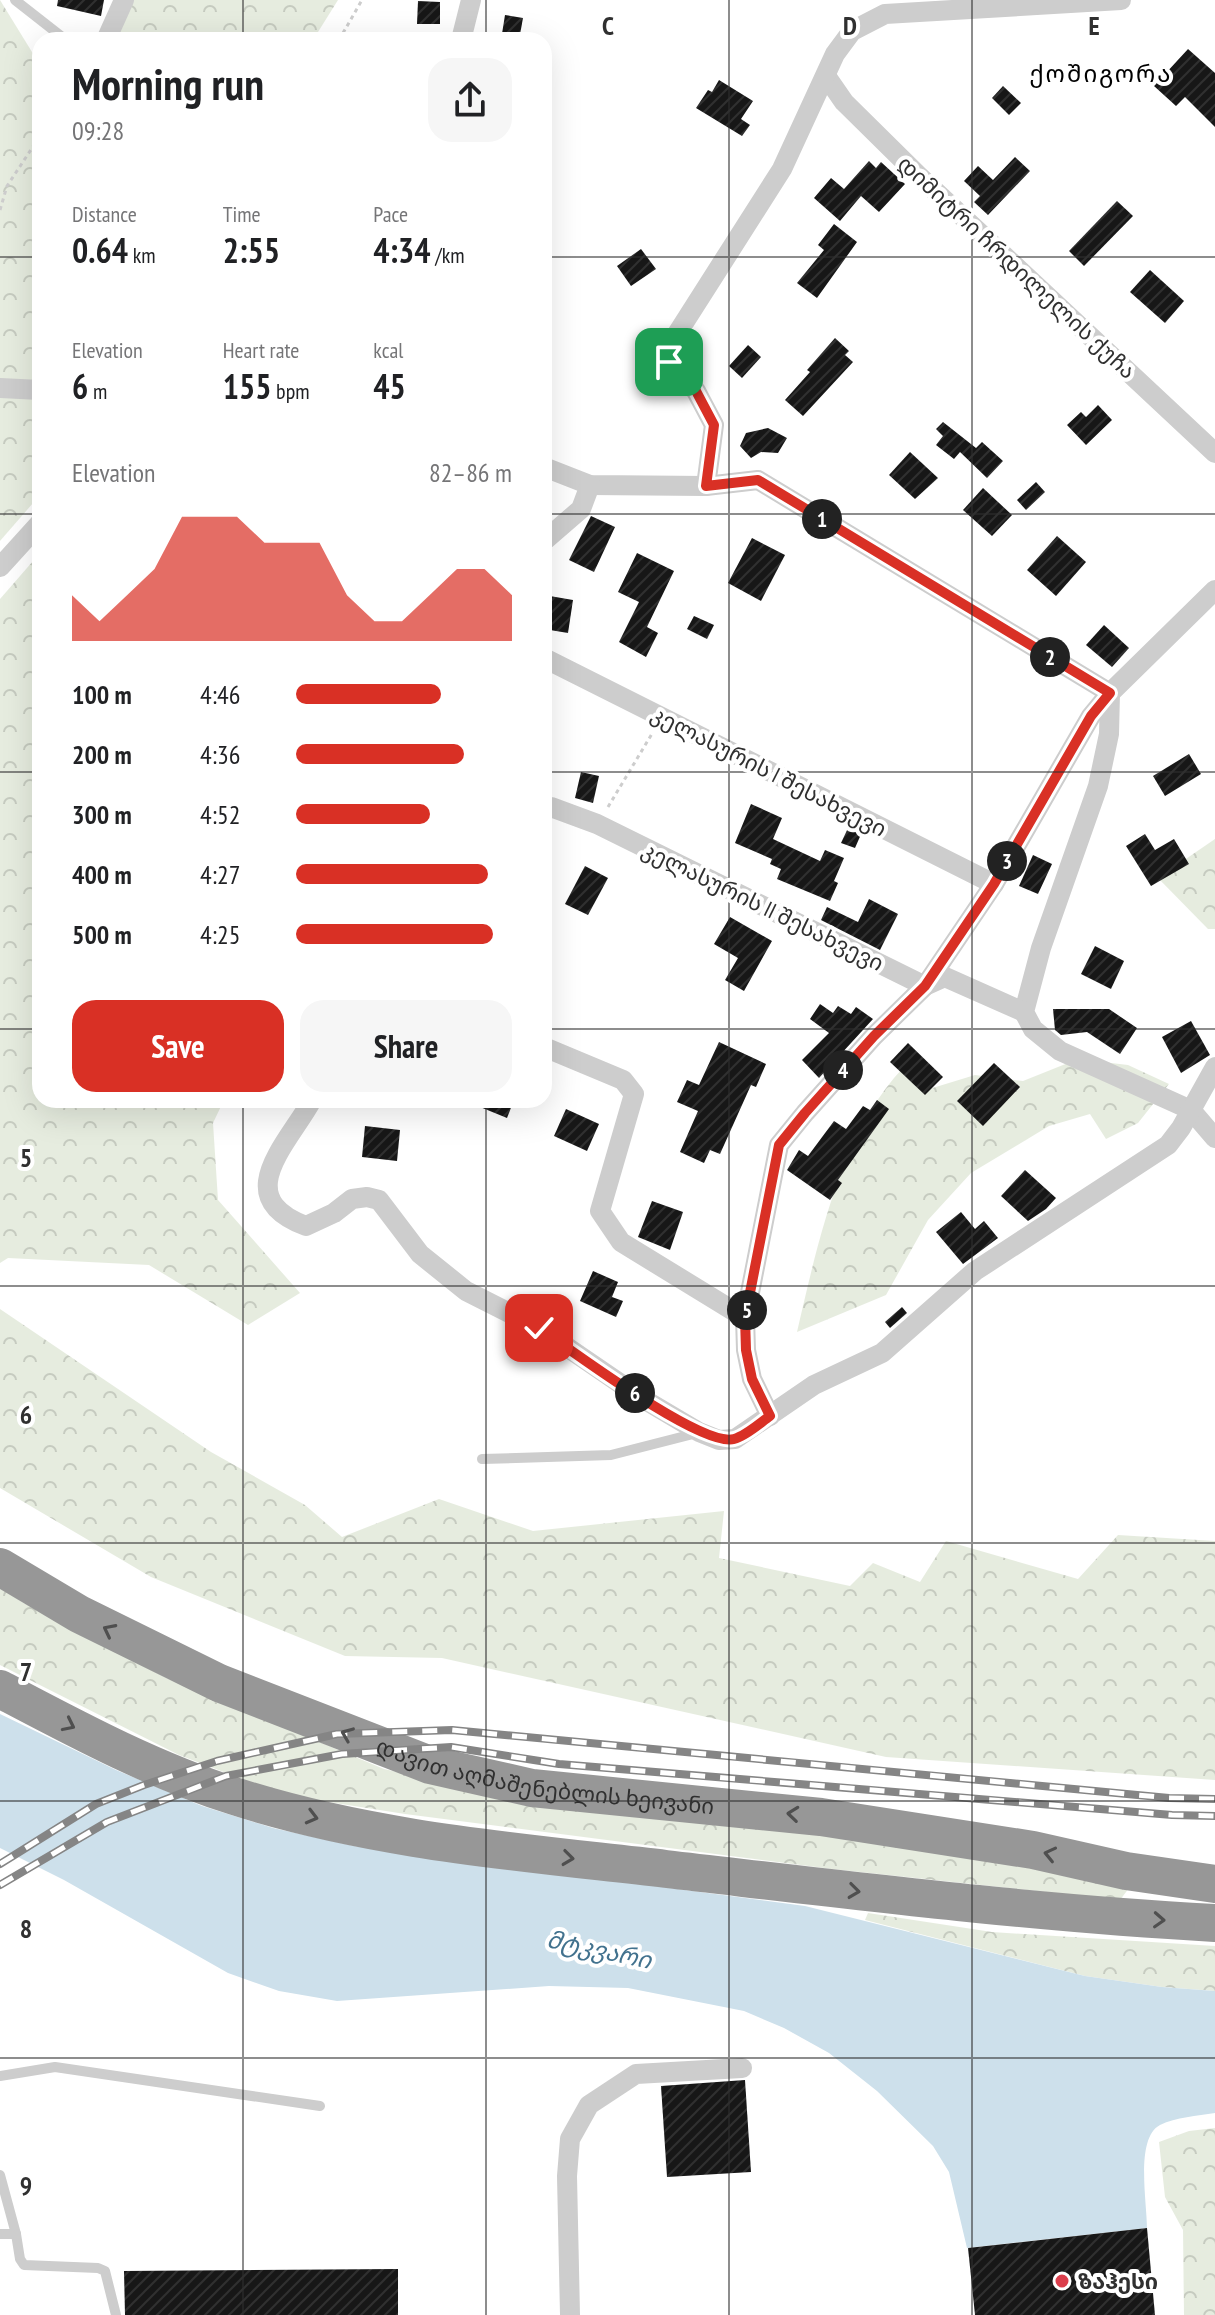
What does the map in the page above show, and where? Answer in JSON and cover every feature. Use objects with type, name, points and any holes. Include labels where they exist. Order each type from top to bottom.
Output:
[{"type":"highway","name":"დავით აღმაშენებლის ხეივანი","points":[[0,1567],[79,1614],[219,1683],[430,1765],[532,1788],[821,1817],[1033,1850],[1126,1871],[1215,1884]]},
{"type":"highway","points":[[0,1689],[154,1765],[233,1796],[351,1828],[505,1850],[1103,1917],[1215,1923]]},
{"type":"street","points":[[110,32],[124,0]]},
{"type":"street","points":[[463,32],[471,0]]},
{"type":"street","points":[[706,486],[714,425],[696,391],[669,362],[666,351],[782,169],[835,54],[852,31],[885,14],[1121,0]]},
{"type":"street","name":"დიმიტრი ჩრდილელის ქუჩა","points":[[826,76],[844,102],[920,177],[1215,453]]},
{"type":"street","points":[[0,388],[32,390]]},
{"type":"street","points":[[552,470],[590,485],[706,486],[758,480],[1110,693]]},
{"type":"street","points":[[552,534],[581,509],[590,485]]},
{"type":"street","points":[[0,567],[32,532]]},
{"type":"street","points":[[770,1416],[752,1379],[746,1350],[745,1318],[779,1145],[864,1047],[925,986],[994,884],[1091,716],[1110,693],[1215,590]]},
{"type":"street","name":"კელასურის I შესახვევი","points":[[552,662],[994,884]]},
{"type":"street","points":[[1110,693],[1109,734],[1098,786],[1041,948],[1024,1012],[1033,1029],[1060,1051],[1191,1110],[1215,1138]]},
{"type":"street","name":"კელასურის II შესახვევი","points":[[552,807],[597,824],[925,986],[945,977],[1024,1012]]},
{"type":"street","points":[[552,1050],[623,1080],[634,1094],[600,1211],[621,1242],[745,1318]]},
{"type":"street","points":[[307,1108],[272,1163],[266,1185],[272,1201],[288,1219],[306,1226],[334,1213],[352,1199],[367,1197],[379,1200],[420,1254],[466,1291],[539,1328],[640,1397],[699,1432],[719,1440],[735,1439],[814,1385],[889,1348],[975,1271],[1168,1145],[1215,1067]]},
{"type":"street","points":[[570,2315],[567,2176],[570,2139],[589,2105],[636,2074],[742,2068]]},
{"type":"lane","points":[[15,0],[56,32]]},
{"type":"lane","points":[[482,1459],[611,1455],[699,1432]]},
{"type":"lane","points":[[0,2076],[55,2067],[320,2106]]},
{"type":"lane","points":[[0,2175],[24,2265],[98,2268],[105,2271],[116,2315]]},
{"type":"lane","points":[[0,2234],[16,2234]]},
{"type":"path","points":[[344,32],[362,0]]},
{"type":"path","points":[[0,210],[7,186],[32,148]]},
{"type":"path","points":[[597,824],[662,718]]},
{"type":"green space","points":[[0,0],[32,52],[32,504],[0,541]]},
{"type":"green space","points":[[133,0],[338,0],[318,32],[115,32]]},
{"type":"green space","points":[[32,562],[32,1108],[220,1108],[213,1123],[218,1200],[300,1293],[248,1325],[149,1265],[8,1258],[0,1263],[0,599]]},
{"type":"green space","points":[[1215,839],[1215,929],[1208,929],[1158,878]]},
{"type":"green space","points":[[1078,1059],[1128,1065],[1169,1084],[1138,1123],[1106,1139],[1090,1114],[1049,1126],[971,1173],[928,1220],[886,1295],[797,1332],[823,1228],[847,1157],[881,1094],[903,1068],[926,1090],[975,1075],[1023,1081]]},
{"type":"green space","points":[[0,1309],[211,1452],[305,1505],[342,1537],[439,1499],[533,1531],[724,1511],[719,1558],[850,1586],[873,1563],[920,1582],[946,1541],[1078,1579],[1118,1535],[1215,1541],[1215,1780],[886,1757],[442,1658],[345,1656],[151,1577],[0,1488]]},
{"type":"green space","points":[[0,1587],[22,1602],[166,1678],[384,1769],[528,1802],[762,1826],[1060,1872],[1129,1888],[1120,1900],[832,1869],[405,1814],[284,1795],[179,1755],[0,1665]]},
{"type":"green space","points":[[868,1913],[992,1932],[1215,1946],[1215,1991],[1085,1976],[865,1920]]},
{"type":"green space","points":[[1215,2128],[1215,2315],[1184,2315],[1183,2230],[1165,2197],[1159,2142],[1189,2131]]},
{"type":"water","name":"მტკვარი","points":[[0,1714],[116,1770],[202,1806],[273,1828],[354,1846],[805,1906],[1085,1976],[1215,1991],[1215,2113],[1173,2120],[1152,2132],[1145,2156],[1147,2228],[967,2248],[949,2172],[933,2146],[877,2091],[829,2053],[784,2028],[744,2011],[628,1988],[549,1986],[337,2001],[279,1991],[228,1973],[64,1880],[0,1848]]},
{"type":"building","points":[[58,0],[104,0],[101,16],[57,6]]},
{"type":"building","points":[[418,1],[440,2],[440,24],[417,24]]},
{"type":"building","points":[[505,15],[523,18],[520,32],[502,32]]},
{"type":"building","points":[[1188,49],[1215,73],[1215,127],[1185,97],[1176,106],[1154,86]]},
{"type":"building","points":[[719,80],[753,101],[741,119],[750,125],[742,136],[696,108]]},
{"type":"building","points":[[1003,86],[1021,103],[1009,115],[992,98]]},
{"type":"building","points":[[1015,157],[1030,171],[988,215],[974,202],[980,196],[964,181],[978,166],[993,180]]},
{"type":"building","points":[[869,161],[876,168],[881,162],[905,184],[879,212],[861,196],[840,221],[814,198],[831,178],[844,189]]},
{"type":"building","points":[[1117,201],[1133,216],[1084,266],[1069,251]]},
{"type":"building","points":[[834,224],[857,242],[817,298],[797,283],[824,250],[818,245]]},
{"type":"building","points":[[641,249],[656,269],[631,286],[617,266]]},
{"type":"building","points":[[1150,270],[1184,301],[1165,323],[1130,292]]},
{"type":"building","points":[[835,338],[849,351],[845,355],[853,362],[803,416],[785,400]]},
{"type":"building","points":[[748,345],[761,357],[742,378],[729,366]]},
{"type":"building","points":[[1098,405],[1112,420],[1086,445],[1067,425],[1081,412],[1086,417]]},
{"type":"building","points":[[943,422],[976,448],[982,442],[1003,461],[987,478],[960,452],[954,459],[936,445],[943,436],[936,429]]},
{"type":"building","points":[[768,428],[787,438],[778,453],[761,452],[751,458],[740,446],[746,433]]},
{"type":"building","points":[[910,452],[938,478],[915,499],[889,475]]},
{"type":"building","points":[[1036,482],[1045,492],[1026,510],[1017,500]]},
{"type":"building","points":[[983,488],[1012,515],[992,536],[963,510]]},
{"type":"building","points":[[591,516],[615,527],[594,572],[569,560]]},
{"type":"building","points":[[1057,536],[1086,562],[1056,596],[1027,570]]},
{"type":"building","points":[[752,538],[785,555],[761,601],[728,583]]},
{"type":"building","points":[[637,553],[674,571],[647,627],[658,633],[646,657],[619,642],[639,602],[618,592]]},
{"type":"building","points":[[552,596],[573,600],[568,633],[552,630]]},
{"type":"building","points":[[694,616],[714,625],[707,639],[687,629]]},
{"type":"building","points":[[1104,625],[1129,648],[1112,667],[1086,645]]},
{"type":"building","points":[[1189,754],[1201,774],[1165,796],[1153,776]]},
{"type":"building","points":[[581,772],[599,776],[593,803],[575,798]]},
{"type":"building","points":[[751,804],[782,818],[773,839],[820,861],[825,850],[844,858],[830,901],[777,879],[781,869],[770,864],[772,859],[735,843]]},
{"type":"building","points":[[849,826],[862,832],[855,848],[841,843]]},
{"type":"building","points":[[1145,834],[1155,850],[1174,839],[1189,864],[1151,886],[1126,846]]},
{"type":"building","points":[[1033,855],[1052,864],[1038,894],[1019,886]]},
{"type":"building","points":[[585,866],[608,878],[588,915],[565,904]]},
{"type":"building","points":[[869,899],[898,914],[880,950],[821,920],[827,907],[858,922]]},
{"type":"building","points":[[730,917],[772,941],[744,991],[725,980],[738,958],[714,944]]},
{"type":"building","points":[[1095,946],[1124,961],[1111,989],[1081,974]]},
{"type":"building","points":[[820,1004],[833,1013],[838,1006],[851,1014],[856,1007],[873,1019],[819,1078],[802,1060],[829,1033],[810,1019]]},
{"type":"building","points":[[1053,1009],[1109,1009],[1137,1028],[1120,1054],[1087,1032],[1061,1035],[1055,1030]]},
{"type":"building","points":[[1191,1021],[1210,1055],[1181,1073],[1162,1037]]},
{"type":"building","points":[[719,1042],[766,1064],[756,1087],[751,1085],[720,1154],[710,1150],[704,1163],[680,1152],[698,1111],[677,1102],[687,1080],[699,1085]]},
{"type":"building","points":[[908,1043],[943,1077],[925,1095],[890,1062]]},
{"type":"building","points":[[994,1063],[1020,1087],[983,1126],[957,1101]]},
{"type":"building","points":[[877,1100],[889,1109],[838,1180],[842,1183],[830,1200],[787,1170],[799,1150],[808,1156],[834,1121],[846,1129],[863,1106],[870,1110]]},
{"type":"building","points":[[483,1108],[511,1108],[507,1118]]},
{"type":"building","points":[[566,1109],[599,1124],[587,1151],[554,1136]]},
{"type":"building","points":[[365,1126],[400,1130],[397,1161],[362,1157]]},
{"type":"building","points":[[1025,1170],[1056,1198],[1028,1221],[1001,1196]]},
{"type":"building","points":[[652,1201],[683,1212],[670,1250],[638,1237]]},
{"type":"building","points":[[961,1212],[975,1229],[984,1221],[998,1238],[963,1264],[936,1232]]},
{"type":"building","points":[[593,1271],[618,1282],[612,1297],[623,1301],[616,1317],[580,1301]]},
{"type":"building","points":[[902,1307],[907,1313],[890,1328],[885,1322]]},
{"type":"building","points":[[745,2080],[751,2172],[667,2177],[661,2086]]},
{"type":"building","name":"ზაჰესი","points":[[1147,2228],[1155,2315],[975,2315],[968,2248]]},
{"type":"building","points":[[398,2269],[398,2315],[125,2315],[124,2271]]},
{"type":"railway","points":[[0,1864],[96,1804],[144,1785],[217,1761],[337,1734],[452,1730],[1169,1798],[1215,1799]]},
{"type":"railway","points":[[0,1885],[107,1822],[226,1776],[342,1754],[451,1747],[559,1764],[1172,1815],[1215,1816]]},
{"type":"place","name":"ზაჰესი","points":[[1062,2281]]},
{"type":"district","name":"ქოშიგორა","points":[[1101,74]]},
{"type":"route","points":[[539,1328],[640,1397],[699,1432],[719,1440],[735,1439],[770,1416],[752,1379],[746,1350],[745,1318],[779,1145],[874,1036],[925,986],[994,884],[1091,716],[1110,693],[758,480],[706,486],[714,425],[696,391],[669,362]]}]
